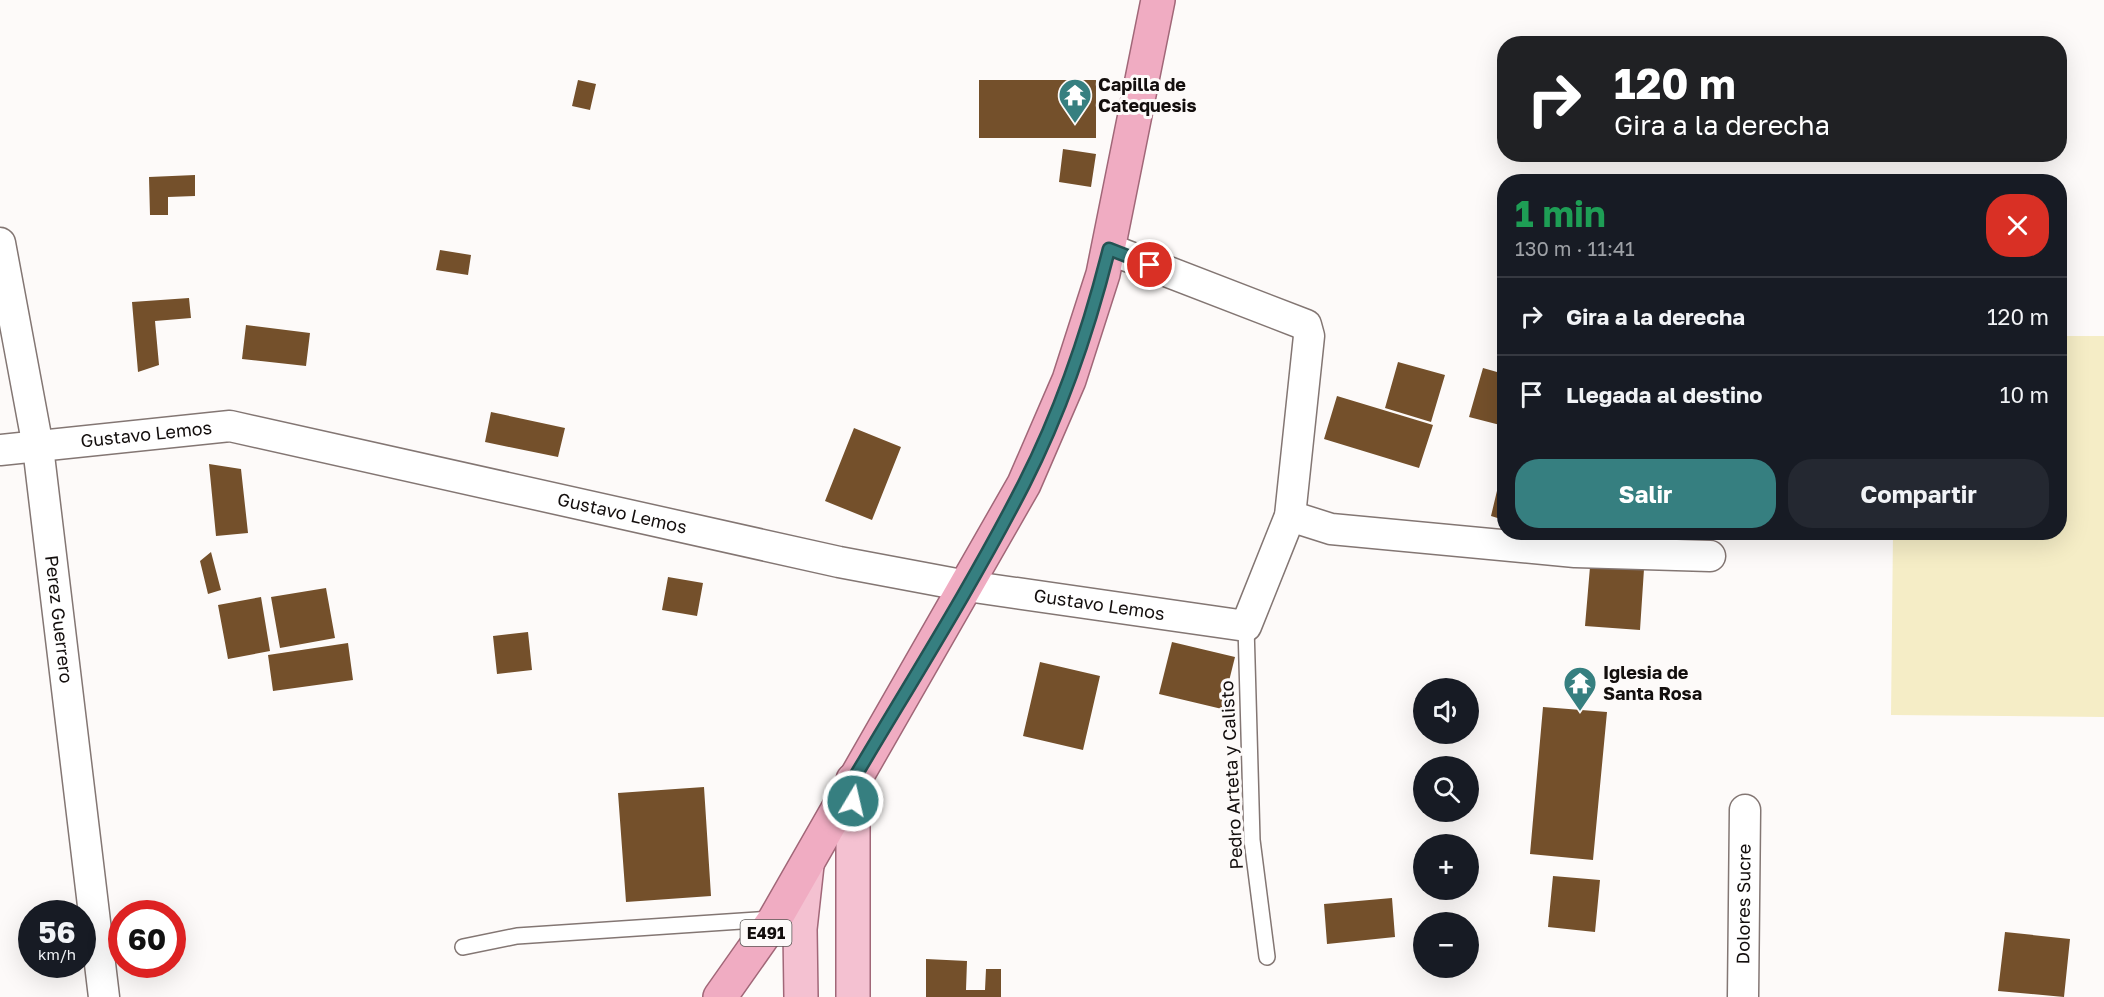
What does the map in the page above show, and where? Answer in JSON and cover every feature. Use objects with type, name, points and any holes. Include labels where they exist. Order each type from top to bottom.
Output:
[{"type":"highway","name":"E491","points":[[720,997],[775,919],[807,865],[853,780],[967,586],[1024,483],[1069,380],[1109,249],[1158,0]]},
{"type":"main road","points":[[853,780],[853,997]]},
{"type":"main road","points":[[801,997],[800,929],[807,865]]},
{"type":"street","name":"Perez Guerrero","points":[[0,243],[38,447],[104,997]]},
{"type":"street","points":[[1109,249],[1306,326],[1309,336],[1290,516],[1246,626]]},
{"type":"street","name":"Gustavo Lemos","points":[[0,450],[230,426],[839,562],[967,586],[1246,626]]},
{"type":"street","points":[[1290,516],[1330,529],[1575,552],[1710,556]]},
{"type":"street","name":"Dolores Sucre","points":[[1743,997],[1745,810]]},
{"type":"lane","name":"Pedro Arteta y Calisto","points":[[1246,626],[1252,840],[1267,957]]},
{"type":"lane","points":[[463,947],[517,936],[775,919]]},
{"type":"shaded area","points":[[2067,336],[2104,336],[2104,717],[1891,715],[1893,540],[2067,540]]},
{"type":"building","points":[[578,80],[596,84],[590,110],[572,106]]},
{"type":"building","points":[[979,80],[1096,80],[1096,138],[979,138]]},
{"type":"building","points":[[1063,149],[1096,154],[1091,187],[1059,182]]},
{"type":"building","points":[[195,175],[195,196],[168,197],[168,215],[150,215],[149,177]]},
{"type":"building","points":[[440,250],[471,255],[468,275],[436,270]]},
{"type":"building","points":[[189,298],[191,318],[155,321],[159,365],[138,372],[132,302]]},
{"type":"building","points":[[246,325],[310,333],[306,366],[242,359]]},
{"type":"building","points":[[1398,362],[1445,375],[1431,422],[1385,408]]},
{"type":"building","points":[[1483,368],[1497,372],[1497,424],[1469,417]]},
{"type":"building","points":[[1337,396],[1433,425],[1419,468],[1324,439]]},
{"type":"building","points":[[491,412],[565,428],[558,457],[485,442]]},
{"type":"building","points":[[854,428],[901,447],[872,520],[825,501]]},
{"type":"building","points":[[209,464],[241,469],[248,533],[216,536]]},
{"type":"building","points":[[1497,491],[1497,518],[1491,516]]},
{"type":"building","points":[[211,552],[221,590],[208,594],[200,561]]},
{"type":"building","points":[[1590,567],[1644,569],[1640,630],[1585,626]]},
{"type":"building","points":[[668,577],[703,583],[697,616],[662,610]]},
{"type":"building","points":[[326,588],[335,638],[280,648],[271,597]]},
{"type":"building","points":[[261,597],[270,651],[228,659],[218,605]]},
{"type":"building","points":[[528,632],[532,670],[497,674],[493,636]]},
{"type":"building","points":[[1172,642],[1235,657],[1222,709],[1159,694]]},
{"type":"building","points":[[348,643],[353,680],[273,691],[268,655]]},
{"type":"building","points":[[1040,662],[1100,676],[1083,750],[1023,736]]},
{"type":"building","points":[[1543,707],[1607,712],[1593,860],[1530,854]]},
{"type":"building","points":[[704,787],[711,896],[626,902],[618,793]]},
{"type":"building","points":[[1553,876],[1600,880],[1595,932],[1548,927]]},
{"type":"building","points":[[1392,898],[1395,937],[1327,944],[1324,904]]},
{"type":"building","points":[[2005,932],[2070,939],[2064,997],[1998,991]]},
{"type":"building","points":[[926,959],[967,961],[966,990],[985,990],[986,969],[1001,969],[1001,997],[926,997]]},
{"type":"place","name":"Capilla de Catequesis","points":[[1075,124]]},
{"type":"place","name":"Iglesia de Santa Rosa","points":[[1580,712]]},
{"type":"route","points":[[853,801],[853,780],[967,586],[1024,483],[1069,380],[1109,249],[1150,265]]}]
